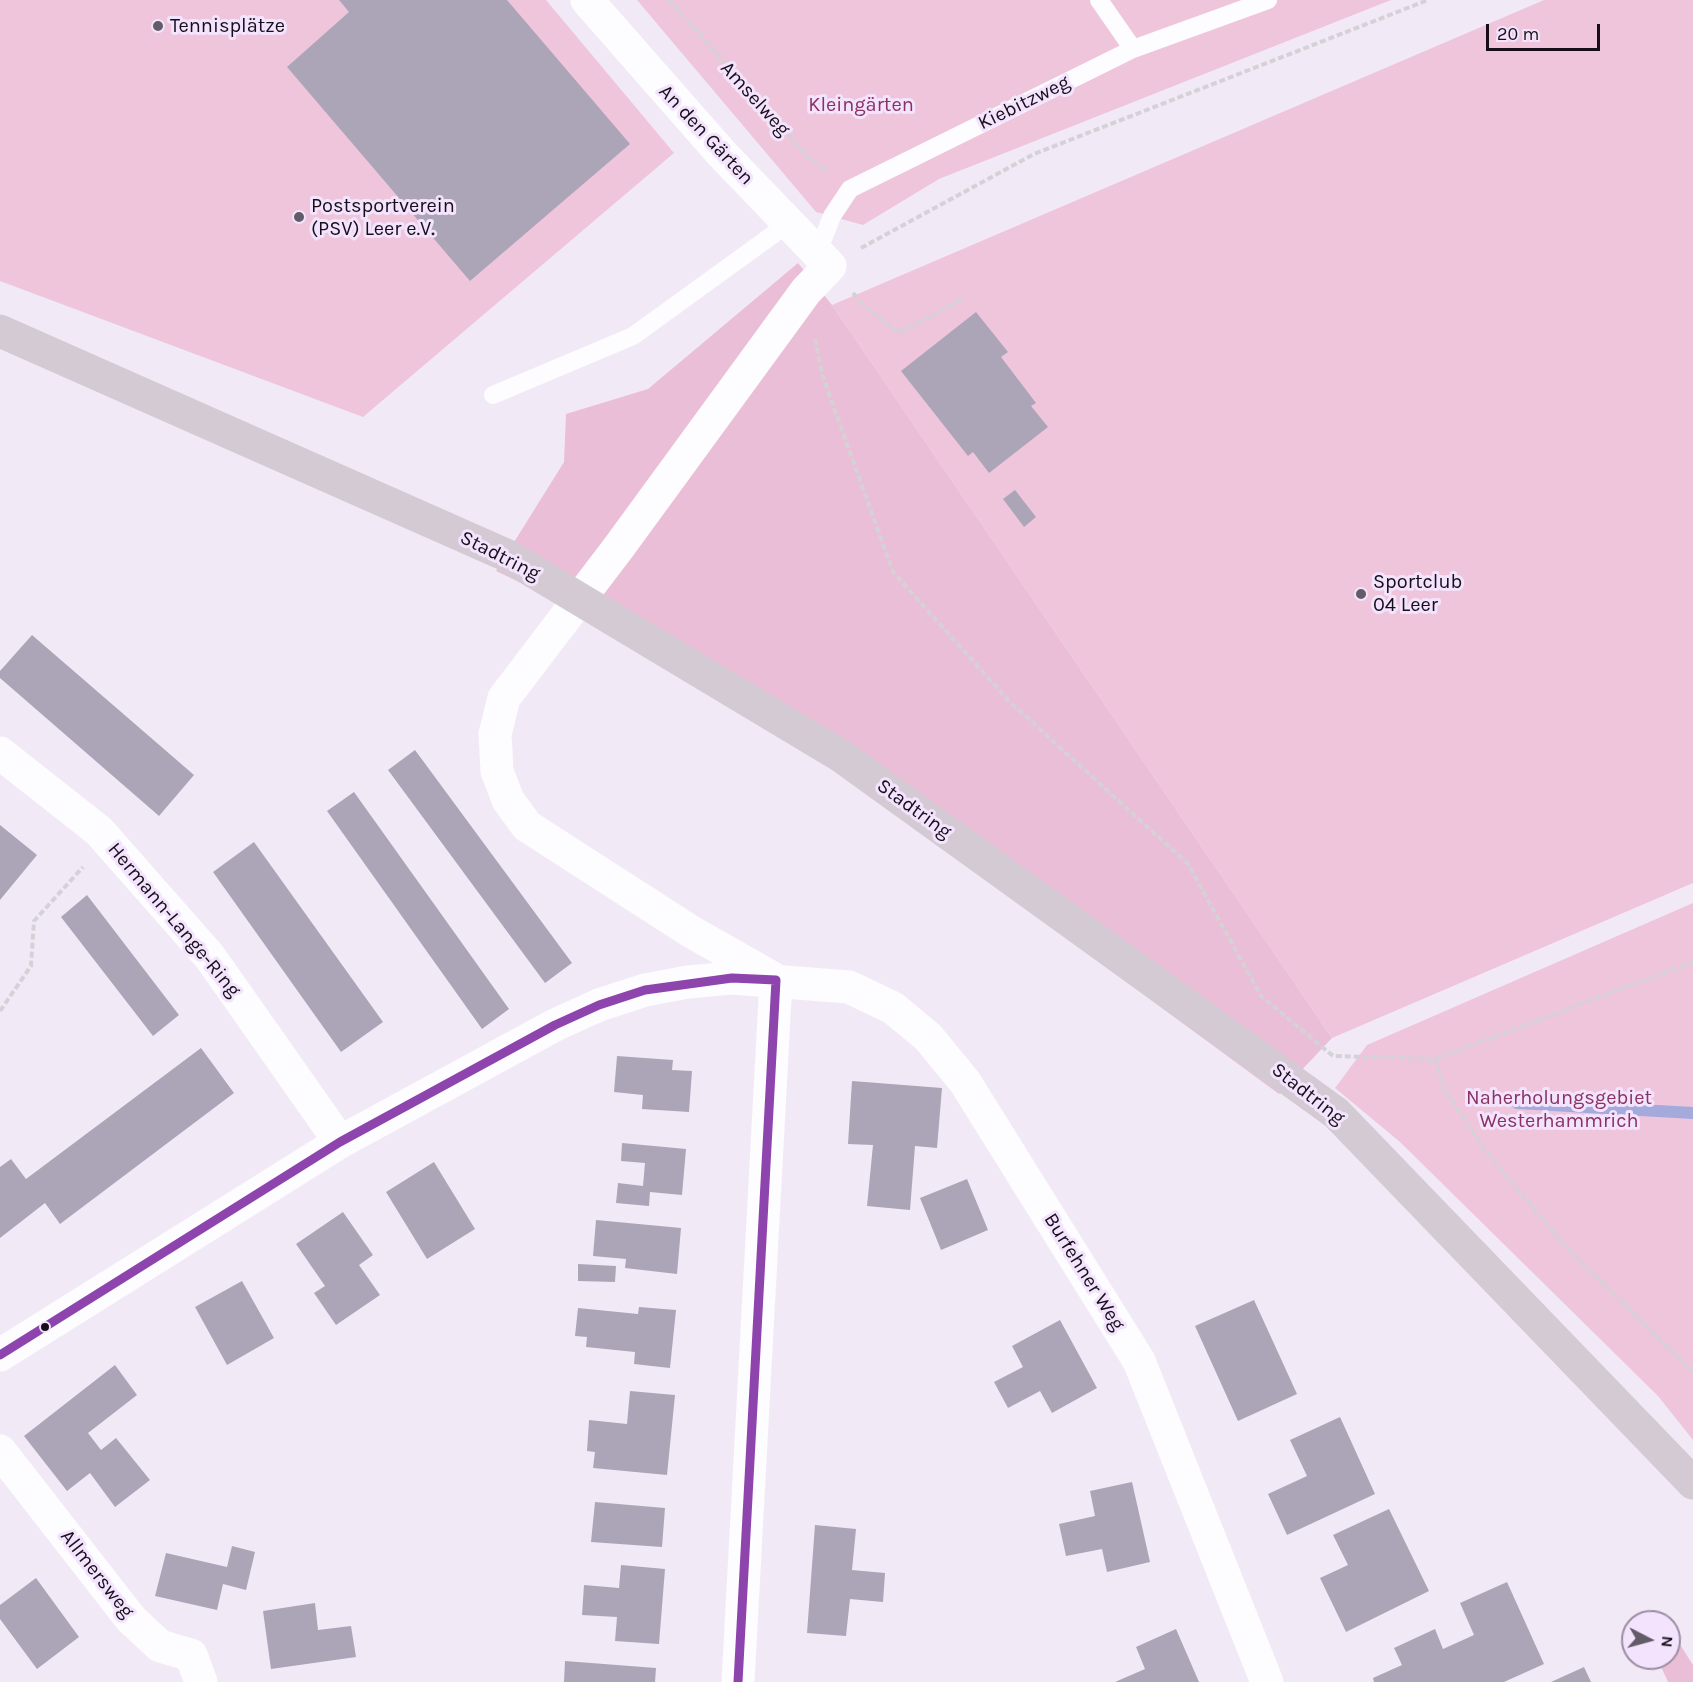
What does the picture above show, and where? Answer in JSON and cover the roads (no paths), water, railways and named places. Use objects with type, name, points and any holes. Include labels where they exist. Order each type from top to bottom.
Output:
[{"type":"highway","name":"Stadtring","points":[[0,332],[506,555],[841,756],[1336,1113],[1693,1483]]},
{"type":"street","name":"An den Gärten","points":[[586,0],[699,129],[824,259]]},
{"type":"street","points":[[738,1682],[776,980],[690,930],[527,826],[508,800],[497,771],[495,734],[504,698],[619,547],[806,291],[824,259]]},
{"type":"street","name":"Hermann-Lange-Ring","points":[[0,753],[108,840],[210,957],[340,1142]]},
{"type":"street","name":"Burfehner Weg","points":[[0,1355],[340,1142],[555,1025],[599,1005],[645,990],[688,982],[732,978],[849,987],[893,1008],[928,1037],[965,1082],[1139,1361],[1267,1682]]},
{"type":"street","name":"Allmersweg","points":[[0,1451],[130,1619],[160,1646],[191,1655],[201,1682]]},
{"type":"lane","points":[[1099,0],[1133,50]]},
{"type":"lane","name":"Kiebitzweg","points":[[824,259],[832,216],[850,189],[1133,50],[1268,0]]},
{"type":"lane","points":[[493,395],[633,336],[789,223]]},
{"type":"waterway","points":[[1517,1103],[1693,1113]]},
{"type":"place","name":"Tennisplätze","points":[[158,26]]},
{"type":"place","name":"Postsportverein (PSV) Leer e.V.","points":[[299,217]]},
{"type":"place","name":"Sportclub 04 Leer","points":[[1361,594]]},
{"type":"park label","name":"Kleingärten","points":[[861,105]]},
{"type":"park label","name":"Naherholungsgebiet Westerhammrich","points":[[1559,1110]]}]
